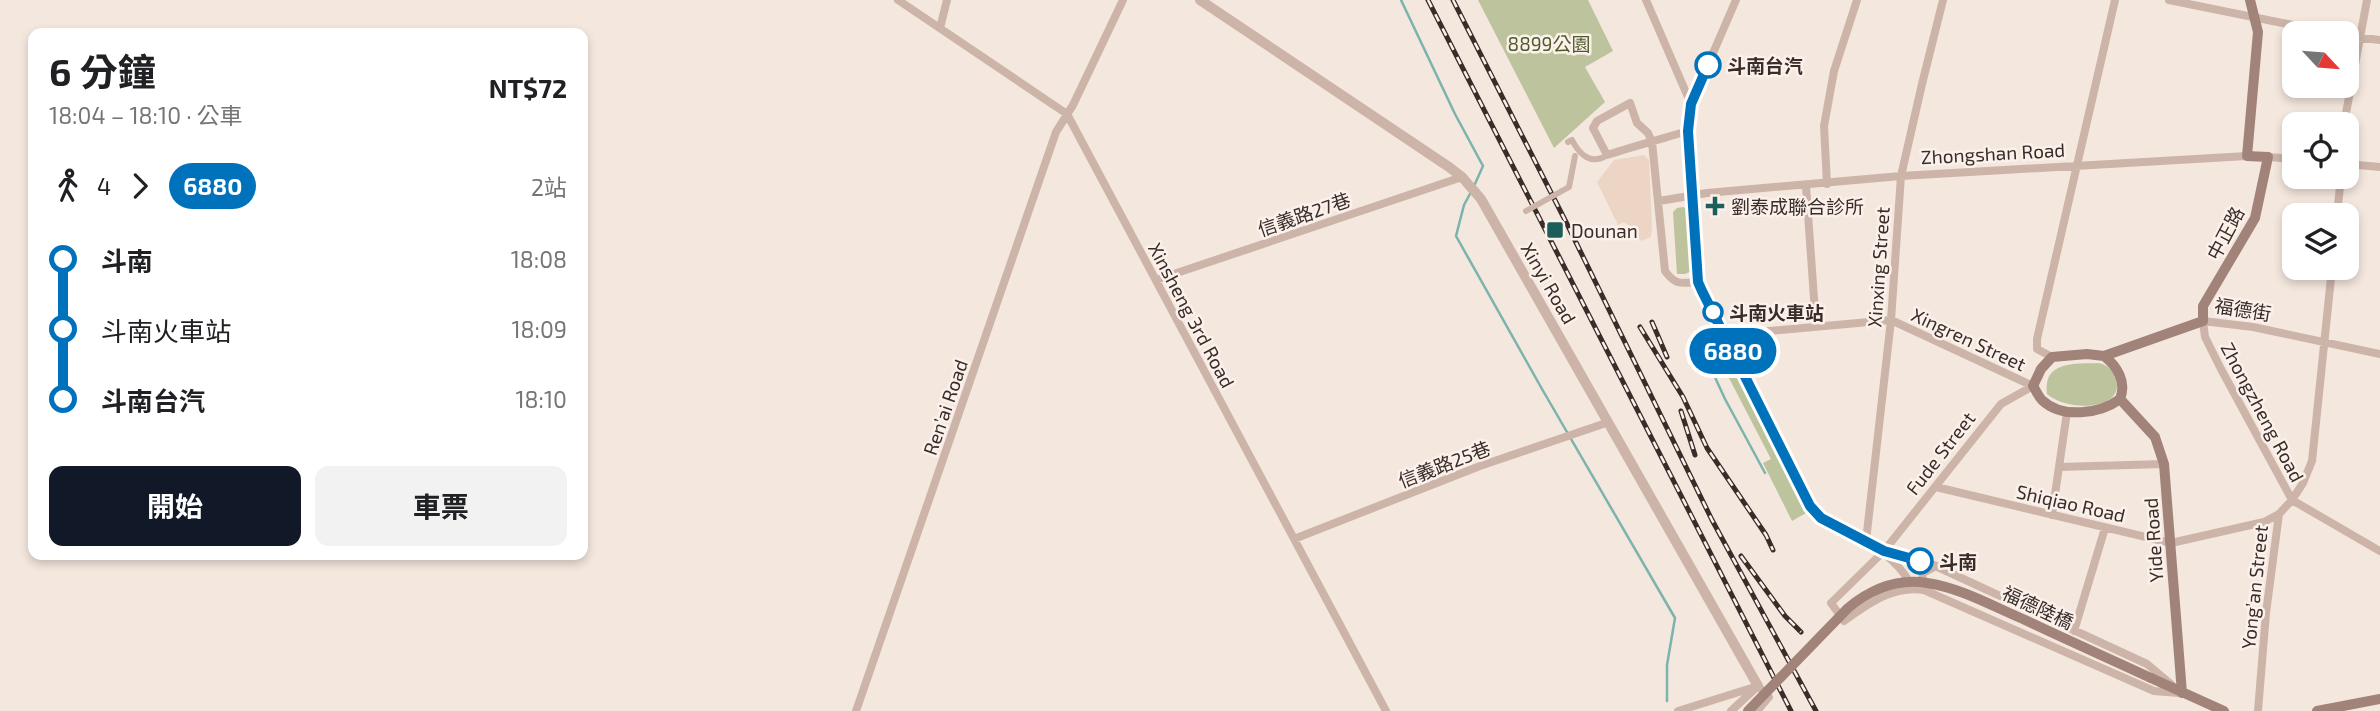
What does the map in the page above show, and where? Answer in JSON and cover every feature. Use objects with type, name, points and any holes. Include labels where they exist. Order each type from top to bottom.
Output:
[{"type":"main road","points":[[2247,156],[2258,33],[2250,0]]},
{"type":"main road","name":"Zhongshan Road","points":[[2247,156],[2268,157]]},
{"type":"main road","name":"中正路","points":[[2203,321],[2203,306],[2255,218],[2268,157]]},
{"type":"main road","name":"福德街","points":[[2104,356],[2203,321]]},
{"type":"main road","points":[[2033,386],[2041,399],[2067,412],[2092,412],[2111,406],[2120,399],[2123,393],[2118,370],[2104,356],[2087,354],[2052,358]]},
{"type":"main road","name":"Fude Street","points":[[2033,386],[2041,369],[2052,358]]},
{"type":"main road","name":"Yide Road","points":[[2120,399],[2155,438],[2164,464],[2182,693]]},
{"type":"main road","name":"福德陸橋","points":[[1748,711],[1848,608],[1865,595],[1888,585],[1907,583],[1927,583],[1971,596],[2224,711]]},
{"type":"main road","points":[[2317,711],[2380,699]]},
{"type":"street","name":"Xinsheng 3rd Road","points":[[898,0],[1067,114],[1386,711]]},
{"type":"street","points":[[940,28],[947,0]]},
{"type":"street","name":"Ren’ai Road","points":[[856,711],[1056,132],[1123,0]]},
{"type":"street","name":"Xinyi Road","points":[[1200,0],[1462,177],[1481,200],[1758,686]]},
{"type":"street","points":[[1646,0],[1691,104]]},
{"type":"street","points":[[1736,0],[1691,104],[1688,131],[1698,282],[1810,506],[1821,518],[1884,551],[1936,566],[2147,664],[2182,693]]},
{"type":"street","points":[[1827,184],[1824,125],[1834,71],[1857,0]]},
{"type":"street","name":"Xinxing Street","points":[[1866,541],[1891,320],[1901,176],[1944,0]]},
{"type":"street","points":[[2052,358],[2037,349],[2037,339],[2115,0]]},
{"type":"street","points":[[2169,0],[2282,24]]},
{"type":"street","points":[[2367,0],[2359,38],[2380,40]]},
{"type":"street","points":[[1606,155],[1593,128],[1597,121],[1630,103],[1637,123],[1648,133],[1652,142],[1665,271],[1672,281],[1677,283],[1698,282]]},
{"type":"street","points":[[1568,142],[1572,140],[1578,152],[1593,160],[1688,131]]},
{"type":"street","points":[[1526,211],[1569,187],[1575,156]]},
{"type":"street","name":"Zhongshan Road","points":[[1658,201],[1694,195],[1901,176],[2247,156]]},
{"type":"street","name":"Zhongshan Road","points":[[2268,157],[2282,158]]},
{"type":"street","points":[[2359,165],[2380,167]]},
{"type":"street","name":"信義路27巷","points":[[1156,280],[1462,177]]},
{"type":"street","points":[[1806,186],[1816,326]]},
{"type":"street","name":"Yong’an Street","points":[[2258,711],[2278,514],[2292,500],[2312,461],[2331,280]]},
{"type":"street","name":"Xingren Street","points":[[1724,334],[1891,320],[2033,386]]},
{"type":"street","name":"福德街","points":[[2203,321],[2253,327],[2380,354]]},
{"type":"street","name":"Zhongzheng Road","points":[[2203,321],[2206,337],[2216,359],[2292,500],[2380,551]]},
{"type":"street","name":"Fude Street","points":[[1914,588],[1891,593],[1873,601],[1844,621],[1831,603],[1884,551],[2001,404],[2033,386]]},
{"type":"street","points":[[2052,515],[2067,412]]},
{"type":"street","name":"信義路25巷","points":[[1294,539],[1480,466],[1606,423]]},
{"type":"street","points":[[2059,467],[2164,464]]},
{"type":"street","name":"Shiqiao Road","points":[[1936,487],[2171,543],[2264,522],[2278,514]]},
{"type":"street","points":[[2074,631],[2105,528]]},
{"type":"street","points":[[1884,551],[1905,573],[1914,588],[1924,590],[2154,691],[2182,693]]},
{"type":"street","points":[[1924,590],[1921,585],[1923,573],[1936,566]]},
{"type":"street","points":[[1678,711],[1758,686]]},
{"type":"street","points":[[1731,711],[1758,686]]},
{"type":"street","points":[[1758,686],[1769,697],[1758,711]]},
{"type":"green space","name":"8899公園","points":[[1478,0],[1588,0],[1613,51],[1585,67],[1605,102],[1554,148]]},
{"type":"green space","points":[[1683,207],[1691,211],[1693,267],[1692,271],[1677,274],[1673,212]]},
{"type":"green space","points":[[1712,322],[1806,513],[1792,521],[1763,463],[1771,459],[1703,328]]},
{"type":"green space","points":[[2098,363],[2111,370],[2117,386],[2114,395],[2106,401],[2083,406],[2057,400],[2047,394],[2047,383],[2055,370],[2062,366]]},
{"type":"shaded area","points":[[1644,155],[1649,160],[1652,226],[1651,237],[1641,241],[1624,222],[1618,225],[1597,182],[1614,160]]},
{"type":"waterway","points":[[1401,0],[1483,166],[1474,186]]},
{"type":"waterway","points":[[1471,192],[1464,205],[1456,236],[1675,618],[1667,665],[1667,701]]},
{"type":"waterway","points":[[1701,347],[1725,399],[1765,473]]},
{"type":"railway","points":[[1428,0],[1791,711]]},
{"type":"railway","points":[[1453,0],[1566,222],[1712,520],[1816,711]]},
{"type":"railway","points":[[1652,322],[1667,357]]},
{"type":"railway","points":[[1640,327],[1683,397],[1707,448],[1766,535],[1773,550]]},
{"type":"railway","points":[[1681,411],[1695,455]]},
{"type":"railway","points":[[1741,556],[1785,616],[1801,632]]},
{"type":"bus line","name":"6880","points":[[1708,65],[1691,104],[1688,131],[1698,282],[1810,506],[1821,518],[1884,551],[1920,561]]},
{"type":"place","name":"斗南台汽","points":[[1708,65]]},
{"type":"place","name":"劉泰成聯合診所","points":[[1715,206]]},
{"type":"place","name":"Dounan","points":[[1555,230]]},
{"type":"place","name":"斗南火車站","points":[[1713,312]]},
{"type":"place","name":"斗南","points":[[1920,561]]}]
